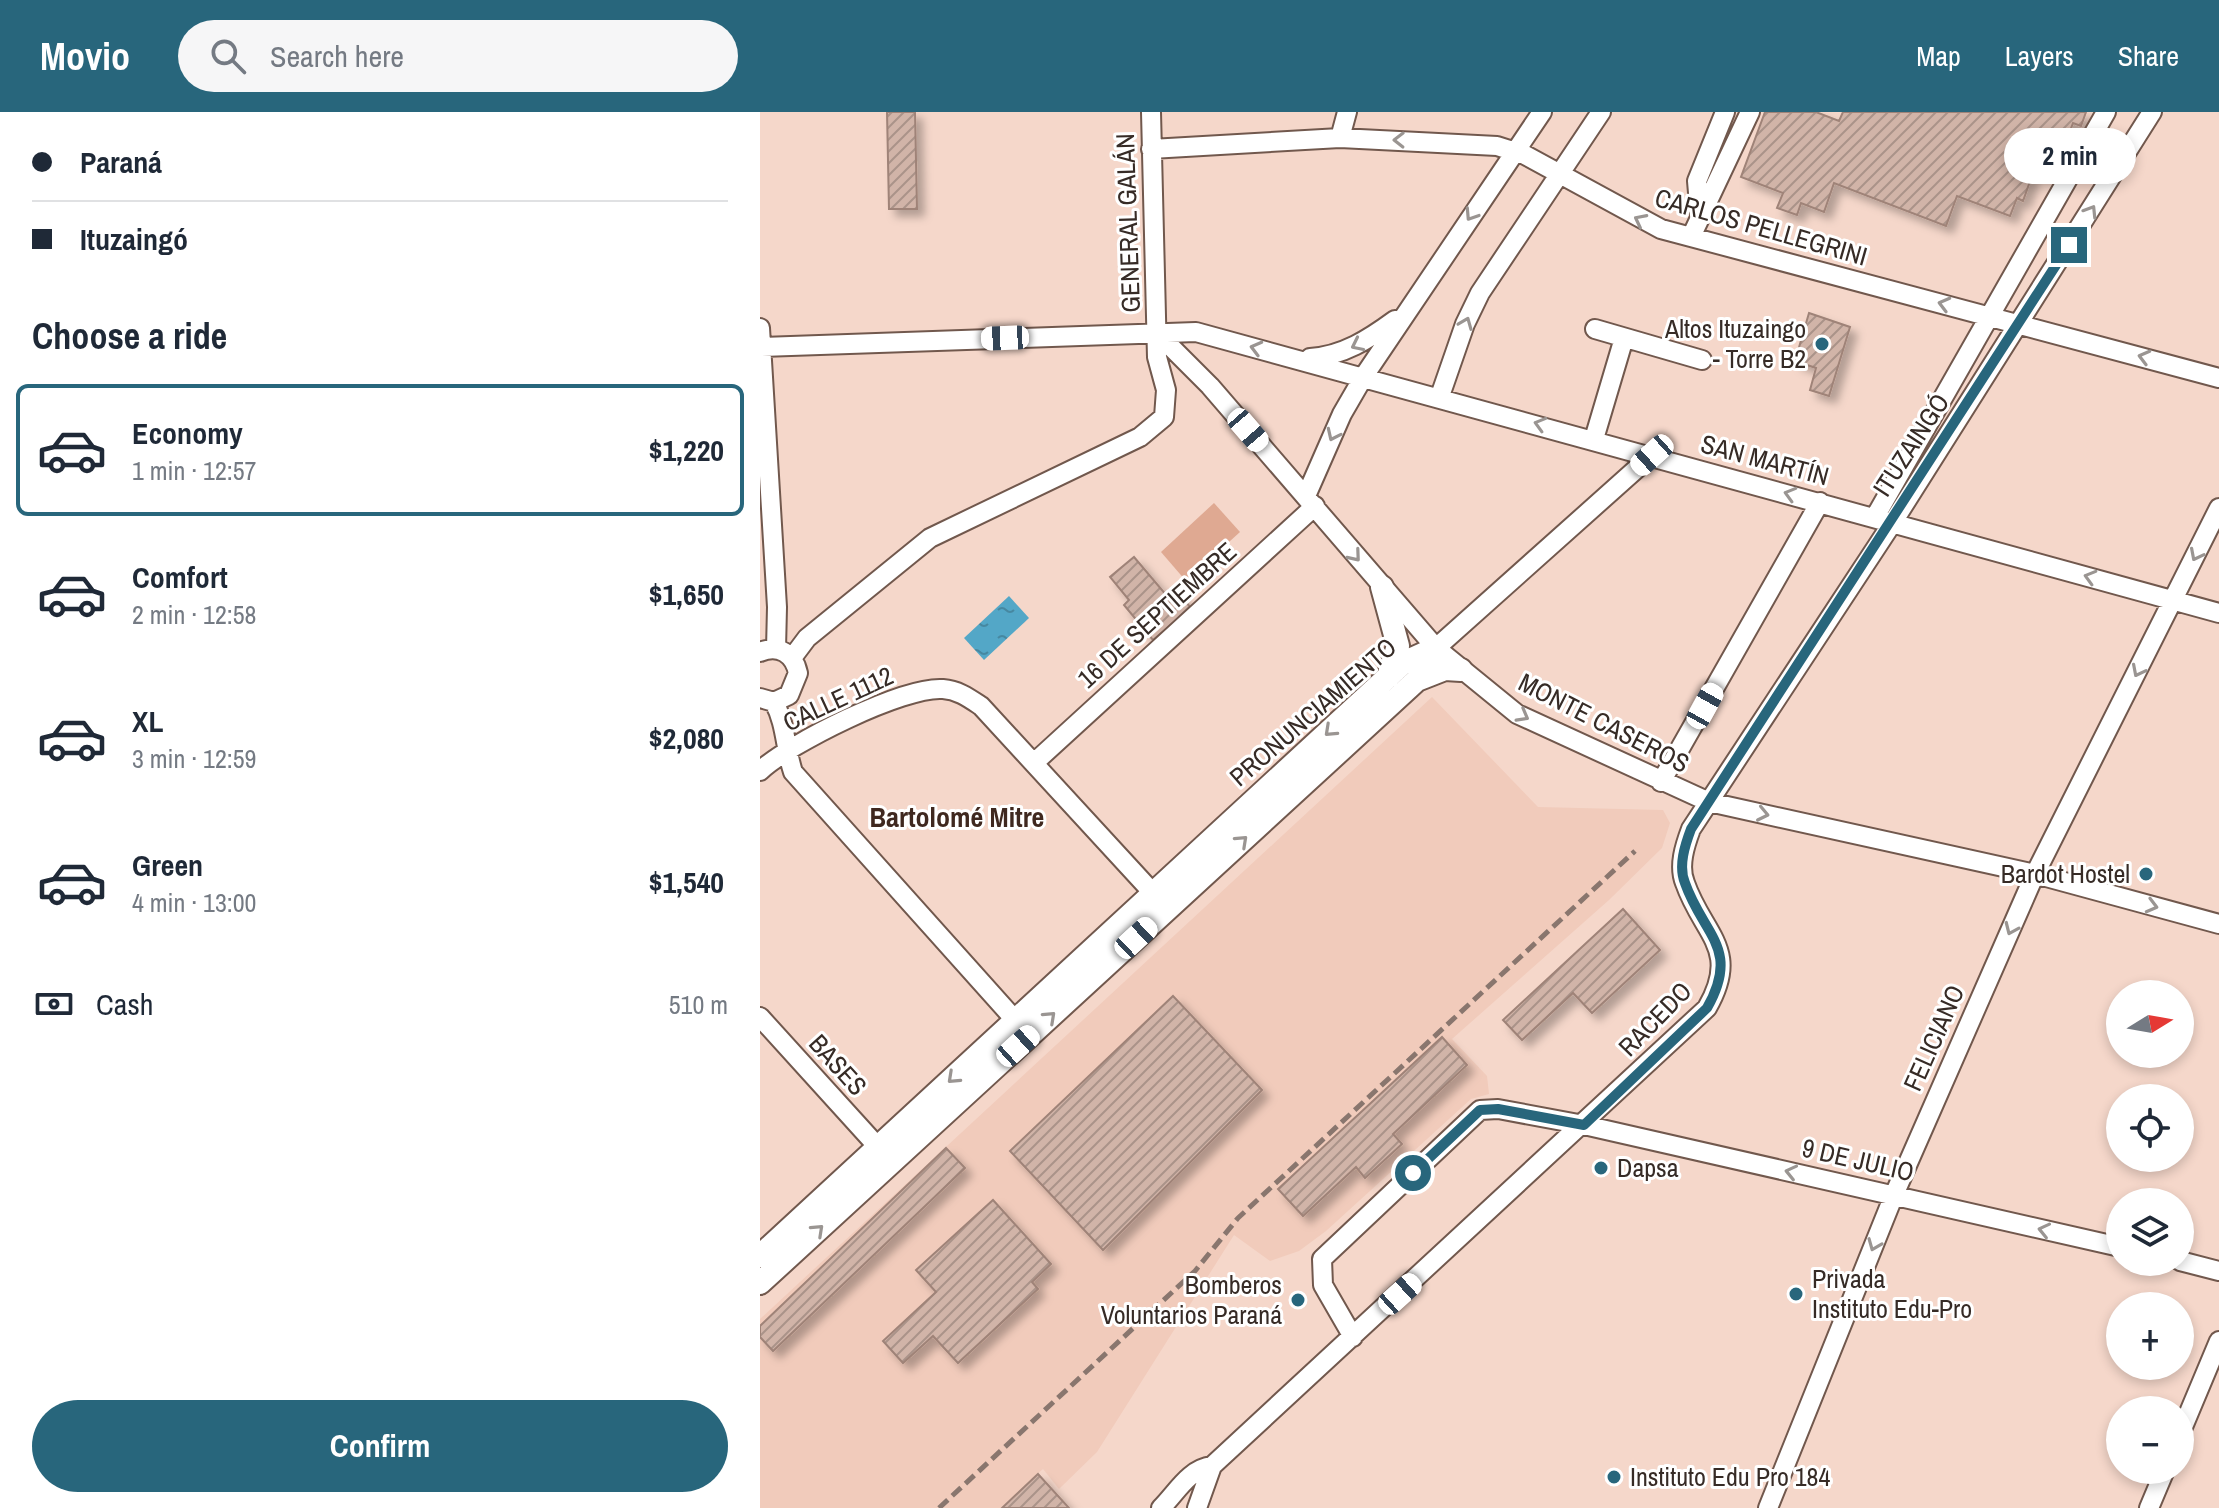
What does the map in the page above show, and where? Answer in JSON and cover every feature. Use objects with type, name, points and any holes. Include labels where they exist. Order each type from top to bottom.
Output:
[{"type":"main road","points":[[1382,587],[1398,646],[1387,678]]},
{"type":"main road","name":"PRONUNCIAMIENTO","points":[[760,1256],[1403,663],[1436,648]]},
{"type":"main road","name":"PRONUNCIAMIENTO","points":[[760,1283],[1417,680],[1436,648]]},
{"type":"main road","points":[[1417,680],[1445,669],[1461,670]]},
{"type":"street","name":"GENERAL GALÁN","points":[[776,653],[807,638],[930,538],[1140,437],[1158,424],[1166,404],[1157,357],[1151,112]]},
{"type":"street","points":[[1340,138],[1347,112]]},
{"type":"street","points":[[1310,501],[1342,414],[1364,376],[1542,112]]},
{"type":"street","points":[[1440,396],[1476,301],[1601,112]]},
{"type":"street","points":[[1700,219],[1697,181],[1725,112]]},
{"type":"street","points":[[1691,237],[1750,112]]},
{"type":"street","points":[[1884,519],[1987,315],[2106,112]]},
{"type":"street","name":"ITUZAINGÓ","points":[[1709,802],[1884,519],[2019,324],[2152,112]]},
{"type":"street","name":"CARLOS PELLEGRINI","points":[[1151,149],[1340,138],[1466,143],[1514,150],[1647,225],[2219,378]]},
{"type":"street","points":[[1298,359],[1338,353],[1373,336],[1407,312]]},
{"type":"street","points":[[1595,329],[1702,360]]},
{"type":"street","name":"SAN MARTÍN","points":[[760,341],[1196,332],[1440,396],[2219,613]]},
{"type":"street","name":"MONTE CASEROS","points":[[1157,333],[1210,386],[1436,648],[1517,714],[1709,802],[2035,874],[2219,924]]},
{"type":"street","points":[[1594,439],[1624,338]]},
{"type":"street","points":[[760,341],[777,607],[776,653],[798,673],[795,689],[767,700],[783,718],[786,751],[793,772],[1016,1021]]},
{"type":"street","points":[[1436,648],[1652,455]]},
{"type":"street","name":"16 DE SEPTIEMBRE","points":[[1035,762],[1310,501]]},
{"type":"street","points":[[1661,782],[1820,502]]},
{"type":"street","name":"FELICIANO","points":[[1768,1508],[1894,1195],[2035,874],[2219,508]]},
{"type":"street","name":"CALLE 1112","points":[[760,771],[786,751],[914,692],[944,689],[960,692],[981,706],[1035,762]]},
{"type":"street","points":[[1035,762],[1153,893]]},
{"type":"street","name":"RACEDO","points":[[1163,1506],[1201,1468],[1212,1466],[1694,1022],[1718,988],[1722,969],[1718,943],[1683,881],[1683,851],[1691,829],[1709,802]]},
{"type":"street","name":"BASES","points":[[760,1017],[878,1147]]},
{"type":"street","name":"9 DE JULIO","points":[[1353,1337],[1323,1285],[1322,1259],[1480,1110],[1498,1109],[1584,1125],[2106,1244]]},
{"type":"street","points":[[2194,1265],[2219,1271]]},
{"type":"street","points":[[2194,1401],[2219,1341]]},
{"type":"street","points":[[1197,1508],[1212,1466]]},
{"type":"street","points":[[2149,1508],[2159,1484]]},
{"type":"street","points":[[1163,1506],[1188,1508]]},
{"type":"shaded area","points":[[1214,503],[1240,532],[1186,581],[1161,552]]},
{"type":"shaded area","points":[[1432,697],[1538,807],[1663,810],[1670,823],[1662,848],[1609,900],[1452,1039],[1487,1076],[1489,1094],[1471,1099],[1326,1231],[1299,1251],[1270,1261],[1234,1235],[1097,1452],[1059,1489],[1043,1469],[1001,1508],[760,1508],[760,1319]]},
{"type":"water","points":[[1009,596],[1029,618],[984,660],[964,638]]},
{"type":"building","points":[[887,112],[915,112],[917,209],[889,209]]},
{"type":"building","points":[[1765,112],[1816,112],[1839,121],[1843,112],[2086,112],[2081,126],[2073,123],[2064,147],[2057,144],[2045,175],[2034,170],[2023,201],[2017,198],[2010,216],[1957,196],[1946,226],[1834,183],[1824,212],[1801,203],[1797,215],[1777,208],[1783,193],[1741,177]]},
{"type":"building","name":"Altos Ituzaingo - Torre B2","points":[[1809,313],[1850,327],[1829,396],[1810,390],[1816,368],[1795,361]]},
{"type":"building","points":[[1134,557],[1167,596],[1175,589],[1191,608],[1153,640],[1124,605],[1129,600],[1110,577]]},
{"type":"building","points":[[1623,909],[1660,950],[1592,1013],[1573,993],[1522,1040],[1503,1020]]},
{"type":"building","points":[[1173,996],[1262,1090],[1103,1250],[1010,1151]]},
{"type":"building","points":[[1442,1037],[1467,1065],[1393,1134],[1402,1144],[1365,1178],[1356,1167],[1303,1216],[1278,1189]]},
{"type":"building","points":[[946,1148],[965,1168],[773,1351],[760,1337],[760,1326]]},
{"type":"building","points":[[993,1200],[1051,1264],[1032,1282],[1038,1289],[958,1363],[933,1336],[903,1363],[883,1341],[936,1292],[916,1270]]},
{"type":"building","points":[[1038,1474],[1069,1508],[1002,1508]]},
{"type":"railway","points":[[939,1508],[1195,1271],[1238,1218],[1635,851]]},
{"type":"place","name":"Altos Ituzaingo - Torre B2","points":[[1822,344]]},
{"type":"place","name":"Bardot Hostel","points":[[2146,874]]},
{"type":"place","name":"Dapsa","points":[[1601,1168]]},
{"type":"place","name":"Privada Instituto Edu-Pro","points":[[1796,1294]]},
{"type":"place","name":"Bomberos Voluntarios Paraná","points":[[1298,1300]]},
{"type":"place","name":"Instituto Edu Pro 184","points":[[1614,1477]]},
{"type":"district","name":"Bartolomé Mitre","points":[[957,817]]},
{"type":"route","points":[[1413,1173],[1480,1110],[1498,1109],[1584,1125],[1707,1008],[1718,988],[1722,969],[1718,943],[1683,881],[1683,851],[1691,829],[1893,522],[2069,245]]}]
